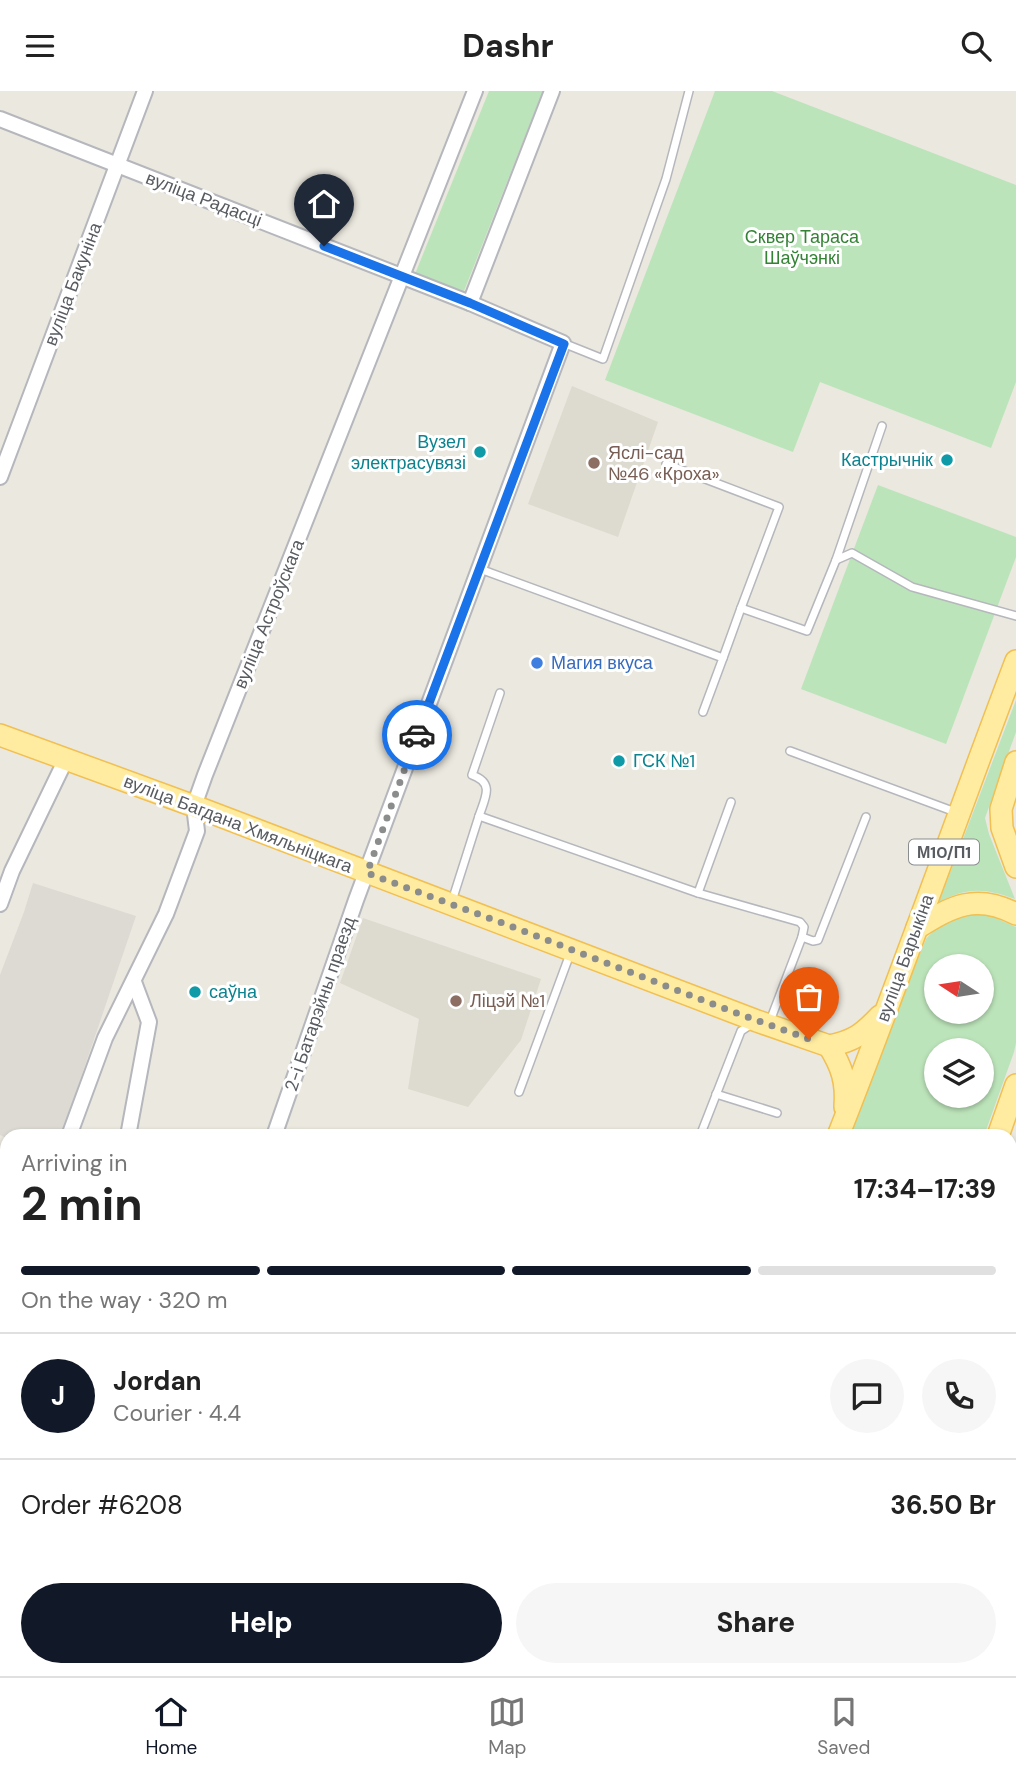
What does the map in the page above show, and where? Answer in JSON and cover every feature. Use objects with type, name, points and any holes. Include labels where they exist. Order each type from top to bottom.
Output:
[{"type":"main road","name":"вуліца Барыкіна","points":[[841,1127],[1016,661]]},
{"type":"main road","name":"вуліца Багдана Хмяльніцкага","points":[[0,735],[829,1046]]},
{"type":"main road","name":"М10/П1","points":[[1016,762],[1001,809],[1002,828],[1016,867]]},
{"type":"main road","points":[[917,927],[939,914],[978,902],[998,905],[1016,914]]},
{"type":"main road","points":[[841,1127],[846,1091],[840,1064],[829,1046],[859,1036],[888,1007]]},
{"type":"main road","points":[[1000,1129],[1016,1085]]},
{"type":"street","name":"вуліца Бакуніна","points":[[0,477],[145,91]]},
{"type":"street","name":"вуліца Астроўскага","points":[[72,1129],[105,1038],[166,914],[197,831],[194,806],[210,762],[475,91]]},
{"type":"street","points":[[470,303],[552,91]]},
{"type":"street","name":"вуліца Радасці","points":[[0,119],[470,303],[564,344]]},
{"type":"street","name":"2-і Батарэйны праезд","points":[[276,1129],[367,873],[564,344]]},
{"type":"street","points":[[0,904],[6,869],[66,759]]},
{"type":"street","points":[[129,1129],[149,1021],[134,982]]},
{"type":"lane","points":[[564,344],[603,359],[666,179],[689,91]]},
{"type":"lane","points":[[741,608],[807,631],[836,560],[882,426]]},
{"type":"lane","points":[[666,464],[779,507],[703,712]]},
{"type":"lane","points":[[836,560],[852,553],[912,587],[1016,616]]},
{"type":"lane","points":[[479,568],[723,658]]},
{"type":"lane","points":[[451,904],[488,790],[485,783],[471,775],[500,693]]},
{"type":"lane","points":[[790,751],[958,814]]},
{"type":"lane","points":[[698,893],[732,802]]},
{"type":"lane","points":[[480,816],[698,893],[800,922],[804,927],[763,1023],[741,1031],[703,1129]]},
{"type":"lane","points":[[802,937],[818,940],[866,817]]},
{"type":"lane","points":[[519,1092],[572,950]]},
{"type":"lane","points":[[716,1094],[777,1113]]},
{"type":"shaded area","name":"Яслі-сад №46 «Кроха»","points":[[572,386],[658,422],[618,537],[528,504]]},
{"type":"shaded area","points":[[33,883],[136,916],[63,1129],[0,1129],[0,975]]},
{"type":"shaded area","name":"Ліцэй №1","points":[[363,918],[541,979],[521,1040],[468,1107],[408,1089],[419,1019],[340,983]]},
{"type":"green space","points":[[489,91],[543,91],[464,291],[415,274]]},
{"type":"green space","name":"Сквер Тараса Шаўчэнкі","points":[[715,91],[772,91],[1016,185],[1016,382],[991,448],[820,382],[793,452],[605,380]]},
{"type":"green space","points":[[878,485],[1016,537],[1016,557],[946,744],[801,689]]},
{"type":"green space","points":[[1016,700],[1016,732],[985,818],[1015,899],[976,891],[958,894],[939,902]]},
{"type":"green space","points":[[984,913],[1016,927],[1016,1043],[1014,1052],[994,1108],[986,1129],[851,1129],[926,939],[945,922]]},
{"type":"way so far","points":[[417,735],[367,873],[809,1039]]},
{"type":"place","name":"Вузел электрасувязі","points":[[480,452]]},
{"type":"place","name":"Кастрычнік","points":[[947,460]]},
{"type":"place","name":"Яслі-сад №46 «Кроха»","points":[[594,463]]},
{"type":"place","name":"Магия вкуса","points":[[537,663]]},
{"type":"place","name":"ГСК №1","points":[[619,761]]},
{"type":"place","name":"саўна","points":[[195,992]]},
{"type":"place","name":"Ліцэй №1","points":[[456,1001]]},
{"type":"route","points":[[324,246],[470,303],[564,344],[417,735]]}]
